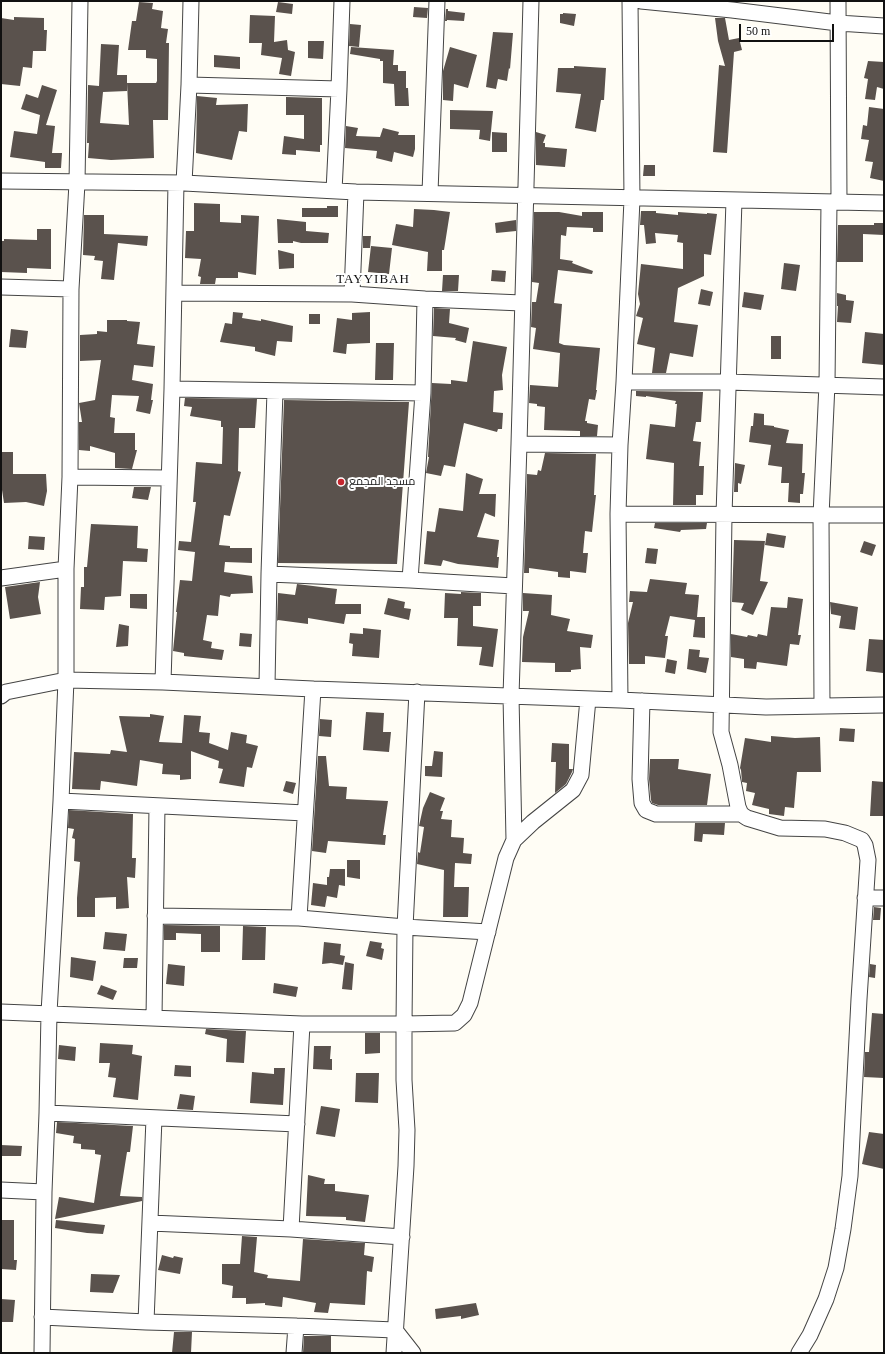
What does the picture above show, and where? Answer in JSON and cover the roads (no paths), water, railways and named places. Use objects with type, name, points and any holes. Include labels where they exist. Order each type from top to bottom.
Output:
[{"type":"street","points":[[42,1353],[44,1192],[49,1013],[66,680],[66,568],[70,477],[71,289],[77,183],[80,1]]},
{"type":"street","points":[[163,682],[174,293],[180,183],[189,85],[191,1]]},
{"type":"street","points":[[334,191],[342,1]]},
{"type":"street","points":[[430,193],[437,1]]},
{"type":"street","points":[[514,840],[511,696],[531,1]]},
{"type":"street","points":[[620,700],[618,514],[632,198],[630,1]]},
{"type":"street","points":[[641,1],[732,5],[838,23],[884,26]]},
{"type":"street","points":[[822,706],[821,516],[834,202],[838,1]]},
{"type":"street","points":[[189,85],[339,89]]},
{"type":"street","points":[[1,181],[180,183],[356,192],[884,204]]},
{"type":"street","points":[[352,294],[356,192]]},
{"type":"street","points":[[734,200],[724,515],[723,705],[721,732],[730,765],[738,807],[741,814],[747,818],[780,828],[825,829],[845,833],[862,840],[868,860],[850,1176],[843,1229],[836,1268],[826,1299],[810,1335],[799,1353]]},
{"type":"street","points":[[1,287],[71,289]]},
{"type":"street","points":[[174,293],[352,294],[522,303]]},
{"type":"street","points":[[410,580],[423,393],[425,299]]},
{"type":"street","points":[[624,382],[728,382],[884,386]]},
{"type":"street","points":[[172,389],[423,393]]},
{"type":"street","points":[[267,686],[275,391]]},
{"type":"street","points":[[519,444],[620,445]]},
{"type":"street","points":[[70,477],[169,478]]},
{"type":"street","points":[[618,514],[821,516],[884,515]]},
{"type":"street","points":[[1,578],[66,568]]},
{"type":"street","points":[[269,574],[514,586]]},
{"type":"street","points":[[1,696],[6,692],[66,680],[267,686],[766,707],[884,705]]},
{"type":"street","points":[[299,918],[313,689]]},
{"type":"street","points":[[394,1353],[402,1237],[407,1130],[404,1080],[405,927],[417,692]]},
{"type":"street","points":[[1,1012],[302,1024],[455,1023],[464,1015],[470,1002],[506,858],[514,840],[533,822],[573,790],[581,775],[588,699]]},
{"type":"street","points":[[642,701],[640,779],[642,803],[646,810],[656,814],[741,814]]},
{"type":"street","points":[[61,801],[305,813]]},
{"type":"street","points":[[154,1018],[158,806]]},
{"type":"street","points":[[866,898],[884,898]]},
{"type":"street","points":[[155,916],[299,918],[488,932]]},
{"type":"street","points":[[291,1229],[302,1024]]},
{"type":"street","points":[[47,1113],[297,1124]]},
{"type":"street","points":[[146,1322],[154,1118]]},
{"type":"street","points":[[1,1190],[44,1192]]},
{"type":"street","points":[[150,1224],[291,1229],[402,1237]]},
{"type":"street","points":[[42,1317],[395,1330],[413,1353]]},
{"type":"street","points":[[294,1353],[296,1326]]},
{"type":"place","name":"مسجد المجمع","points":[[341,482]]},
{"type":"district","name":"TAYYIBAH","points":[[373,280]]}]
